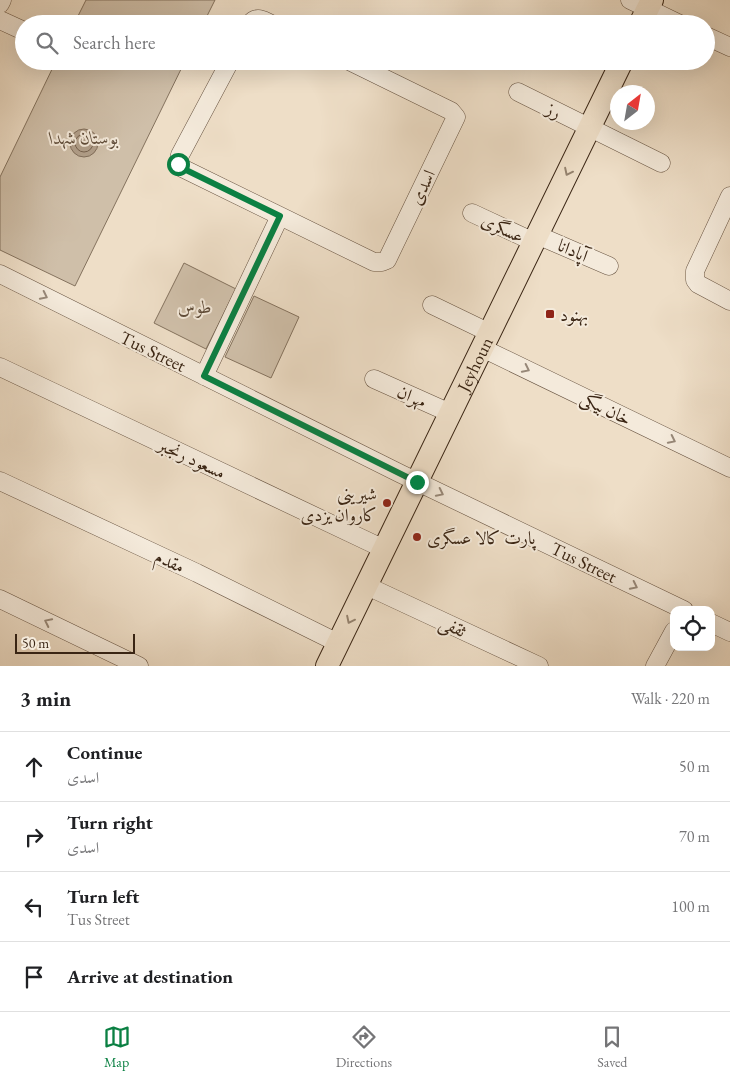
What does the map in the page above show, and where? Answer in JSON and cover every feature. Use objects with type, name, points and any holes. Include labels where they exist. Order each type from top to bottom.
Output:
[{"type":"main road","name":"Jeyhoun","points":[[327,666],[618,70]]},
{"type":"street","points":[[0,4],[2,0]]},
{"type":"street","points":[[642,8],[659,15]]},
{"type":"street","points":[[0,20],[15,27]]},
{"type":"street","points":[[715,40],[730,47]]},
{"type":"street","name":"اسدی","points":[[225,70],[180,155],[178,164],[182,168],[374,262],[382,262],[387,260],[456,117],[451,111],[367,70]]},
{"type":"street","name":"رز","points":[[518,92],[661,163]]},
{"type":"street","points":[[730,196],[695,271],[695,280],[698,284],[730,301]]},
{"type":"street","name":"عسگری","points":[[472,214],[536,238]]},
{"type":"street","points":[[204,376],[280,216]]},
{"type":"street","name":"آپادانا","points":[[536,238],[609,266]]},
{"type":"street","name":"Tus Street","points":[[0,274],[417,482],[676,606]]},
{"type":"street","name":"خان بیگی","points":[[432,305],[486,340],[730,468]]},
{"type":"street","name":"مسعود رنجبر","points":[[0,367],[384,549]]},
{"type":"street","name":"مهران","points":[[374,379],[450,414]]},
{"type":"street","name":"مقدم","points":[[0,481],[198,574],[338,643]]},
{"type":"street","name":"ثقفی","points":[[366,586],[539,666]]},
{"type":"street","points":[[0,599],[139,666]]},
{"type":"street","points":[[715,625],[730,632]]},
{"type":"street","points":[[655,666],[670,638]]},
{"type":"green space","points":[[86,0],[215,0],[208,15],[78,15]]},
{"type":"green space","name":"بوستان شهدا","points":[[52,70],[181,70],[75,286],[0,250],[0,177]]},
{"type":"green space","name":"طوس","points":[[184,263],[236,289],[206,349],[154,323]]},
{"type":"green space","name":"طوس","points":[[254,296],[299,317],[271,378],[225,357]]},
{"type":"water","points":[[84,129],[94,133],[98,143],[94,153],[84,157],[74,153],[70,143],[74,133]]},
{"type":"place","name":"بهنود","points":[[550,314]]},
{"type":"place","name":"شیرینی کاروان یزدی","points":[[387,503]]},
{"type":"place","name":"پارت کالا عسگری","points":[[417,537]]},
{"type":"route","points":[[178,164],[182,168],[280,216],[204,376],[417,482]]}]
